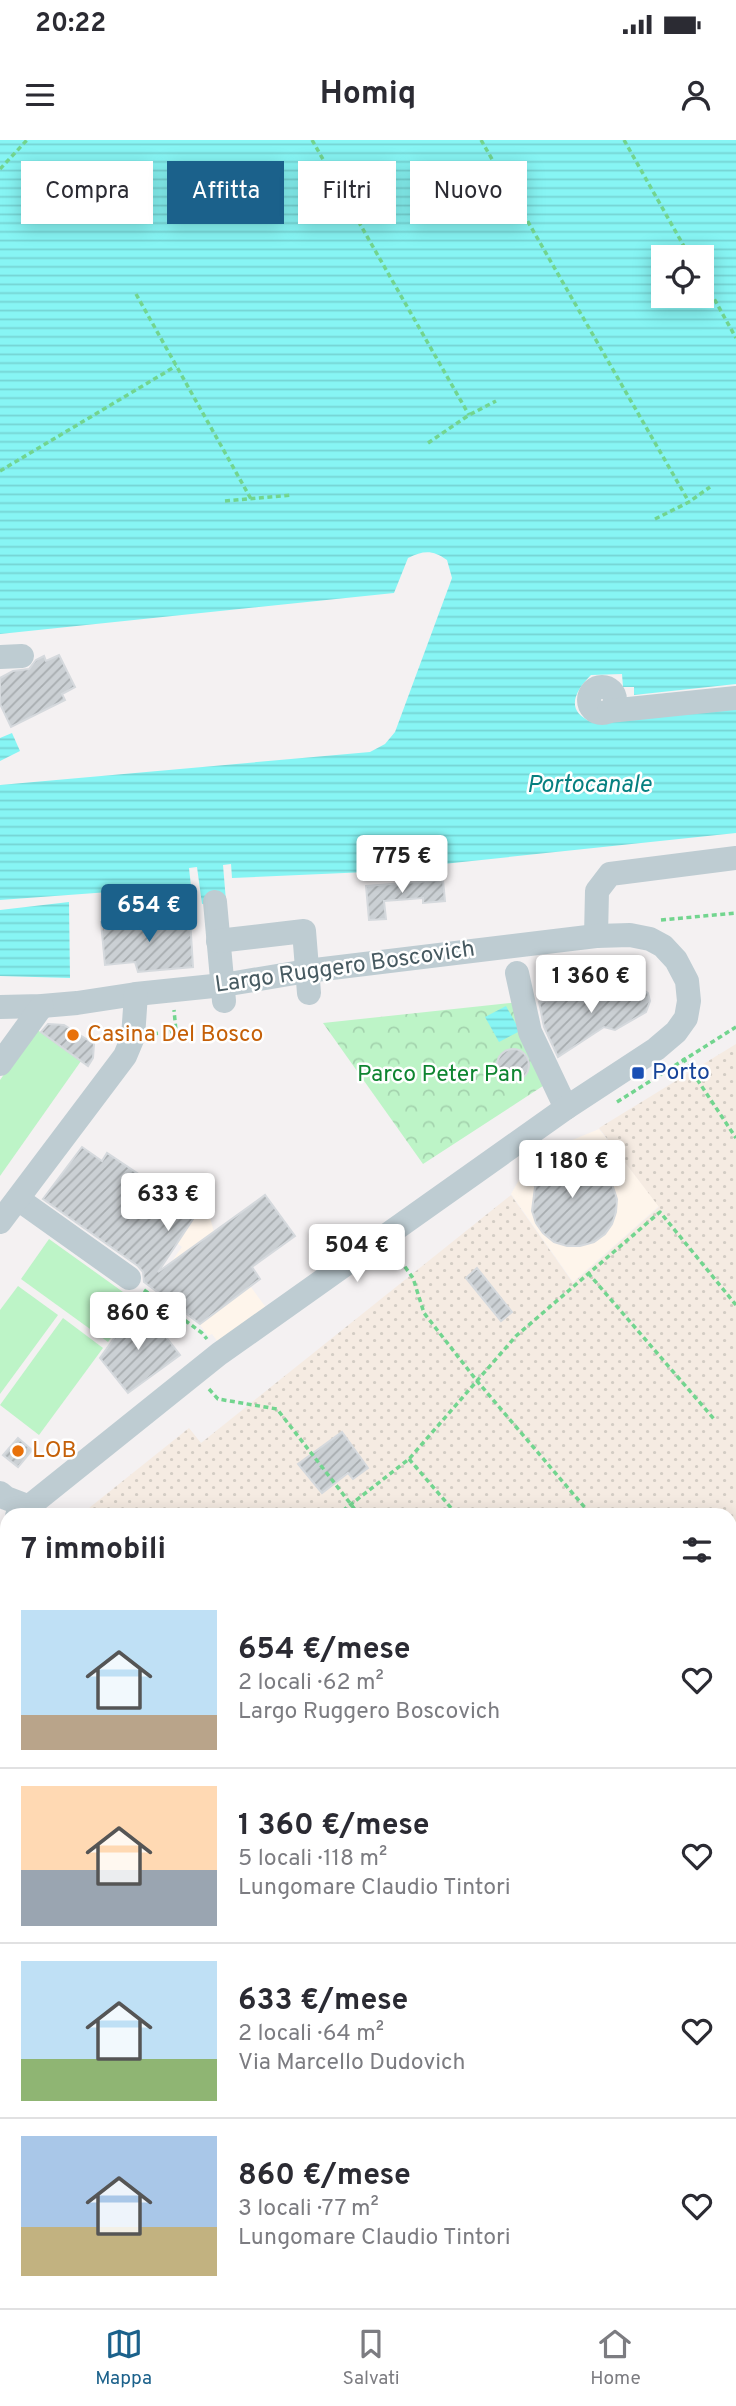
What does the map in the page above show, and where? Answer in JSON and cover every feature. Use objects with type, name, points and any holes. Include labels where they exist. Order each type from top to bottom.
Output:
[{"type":"street","points":[[609,710],[736,698]]},
{"type":"street","points":[[596,936],[597,891],[610,874],[736,859]]},
{"type":"street","points":[[215,902],[223,993]]},
{"type":"street","points":[[218,941],[304,931],[308,982]]},
{"type":"street","name":"Largo Ruggero Boscovich","points":[[0,1007],[43,1006],[136,994],[223,993],[596,936],[630,935],[650,939],[663,946],[676,960],[687,981],[689,1001],[685,1018],[676,1032],[656,1049],[566,1108]]},
{"type":"street","points":[[26,1508],[219,1354],[388,1250],[566,1108],[530,1032],[517,973]]},
{"type":"street","points":[[0,1222],[125,1056],[133,1037],[136,994]]},
{"type":"street","points":[[0,1064],[43,1006]]},
{"type":"street","points":[[18,1199],[129,1278]]},
{"type":"street","points":[[0,1493],[18,1508]]},
{"type":"path","points":[[1,166],[27,140]]},
{"type":"path","points":[[312,140],[468,415]]},
{"type":"path","points":[[481,140],[689,502]]},
{"type":"path","points":[[624,140],[683,245]]},
{"type":"path","points":[[136,294],[251,499]]},
{"type":"path","points":[[714,299],[736,338]]},
{"type":"path","points":[[0,471],[176,366]]},
{"type":"path","points":[[428,443],[468,415],[496,401]]},
{"type":"path","points":[[655,519],[689,502],[710,487]]},
{"type":"path","points":[[225,501],[292,495]]},
{"type":"path","points":[[654,921],[736,913]]},
{"type":"path","points":[[614,1104],[736,1027]]},
{"type":"path","points":[[684,1059],[736,1138]]},
{"type":"path","points":[[345,1508],[409,1459],[516,1336],[660,1212],[736,1305]]},
{"type":"path","points":[[388,1250],[413,1278],[424,1313],[477,1381],[585,1508]]},
{"type":"path","points":[[588,1273],[714,1419]]},
{"type":"path","points":[[129,1278],[202,1333],[219,1354]]},
{"type":"path","points":[[210,1390],[218,1399],[277,1409],[353,1508]]},
{"type":"path","points":[[409,1459],[451,1508]]},
{"type":"shaded area","points":[[599,1129],[659,1206],[573,1282],[511,1194],[527,1166],[553,1148]]},
{"type":"shaded area","points":[[199,1210],[210,1218],[214,1232],[212,1234],[267,1309],[220,1345],[212,1334],[208,1336],[200,1325],[152,1289],[182,1247],[177,1243]]},
{"type":"sand","points":[[736,1044],[736,1508],[89,1508],[189,1428],[201,1443],[511,1195],[573,1283],[659,1207],[599,1128]]},
{"type":"green space","name":"Parco Peter Pan","points":[[520,1002],[549,1082],[423,1164],[323,1023]]},
{"type":"green space","points":[[36,1029],[81,1061],[0,1176],[0,1080]]},
{"type":"green space","points":[[49,1239],[137,1302],[108,1342],[21,1279]]},
{"type":"green space","points":[[18,1286],[58,1315],[0,1394],[0,1310]]},
{"type":"green space","points":[[63,1318],[103,1348],[39,1435],[0,1405]]},
{"type":"water","name":"Portocanale","points":[[0,140],[736,140],[736,684],[634,695],[634,687],[623,687],[622,674],[591,675],[577,694],[575,707],[584,718],[592,722],[736,709],[736,833],[367,872],[232,878],[231,864],[223,865],[226,901],[202,904],[197,867],[189,868],[191,886],[0,900],[0,785],[370,752],[385,744],[395,732],[452,578],[447,560],[437,554],[424,552],[408,558],[394,593],[0,634]]},
{"type":"water","points":[[12,733],[20,751],[0,761],[0,738]]},
{"type":"water","points":[[69,902],[70,978],[0,976],[0,910]]},
{"type":"water","points":[[506,1006],[520,1031],[499,1042],[485,1017]]},
{"type":"building","points":[[59,655],[75,687],[62,694],[65,700],[11,727],[0,704],[0,678],[13,671],[29,669],[36,660],[44,656],[46,661]]},
{"type":"building","points":[[443,880],[445,901],[423,903],[423,898],[384,901],[386,919],[369,920],[366,886]]},
{"type":"building","points":[[190,918],[193,967],[138,972],[135,962],[105,965],[101,922],[136,919],[136,923]]},
{"type":"building","points":[[635,984],[648,993],[650,1001],[646,1012],[615,1030],[604,1027],[558,1057],[544,1027],[539,1002],[609,995],[608,987]]},
{"type":"building","points":[[48,1024],[64,1025],[94,1044],[93,1058],[88,1066],[41,1032]]},
{"type":"building","points":[[513,1049],[524,1054],[529,1065],[524,1076],[513,1081],[502,1076],[497,1065],[502,1054]]},
{"type":"building","points":[[82,1147],[102,1161],[107,1153],[197,1213],[158,1272],[265,1195],[295,1236],[252,1267],[260,1279],[200,1324],[144,1282],[143,1272],[138,1266],[43,1199]]},
{"type":"building","points":[[554,1149],[557,1154],[572,1161],[585,1162],[597,1168],[613,1187],[617,1199],[612,1224],[605,1234],[594,1242],[567,1246],[554,1242],[536,1223],[532,1211],[535,1187],[528,1167]]},
{"type":"building","points":[[477,1268],[512,1312],[501,1321],[466,1278]]},
{"type":"building","points":[[145,1310],[180,1355],[128,1393],[100,1358],[120,1330]]},
{"type":"building","points":[[342,1432],[368,1468],[353,1479],[348,1473],[322,1493],[298,1464]]},
{"type":"building","points":[[18,1438],[32,1450],[18,1467],[3,1455]]},
{"type":"place","name":"Casina Del Bosco","points":[[73,1035]]},
{"type":"place","name":"Porto","points":[[638,1073]]},
{"type":"place","name":"LOB","points":[[18,1451]]}]
